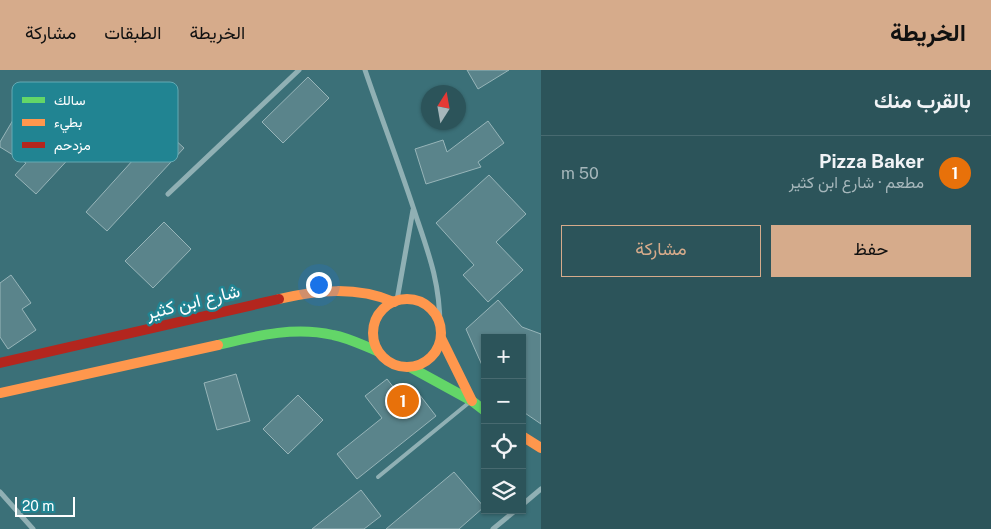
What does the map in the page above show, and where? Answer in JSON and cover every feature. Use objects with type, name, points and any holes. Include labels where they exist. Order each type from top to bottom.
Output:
[{"type":"street","points":[[168,194],[299,70]]},
{"type":"street","points":[[365,70],[436,276],[440,302],[441,338],[472,401]]},
{"type":"street","points":[[395,301],[413,207]]},
{"type":"street","name":"شارع ابن كثير","points":[[0,363],[293,296],[344,290],[380,296],[395,301]]},
{"type":"street","points":[[377,351],[373,339],[373,327],[378,315],[386,306],[395,301],[408,299],[424,304],[436,316],[440,327]]},
{"type":"street","points":[[0,392],[270,333],[292,331],[319,332],[344,337],[377,351],[386,360],[397,366],[410,367],[421,364],[431,358],[441,338]]},
{"type":"street","points":[[410,367],[472,401],[481,408]]},
{"type":"street","points":[[526,439],[541,448]]},
{"type":"street","points":[[526,502],[541,489]]},
{"type":"street","points":[[0,492],[33,529]]},
{"type":"street","points":[[493,529],[511,514]]},
{"type":"lane","points":[[378,476],[472,401]]},
{"type":"building","points":[[467,70],[509,70],[478,89]]},
{"type":"building","points":[[308,77],[329,98],[283,143],[262,122]]},
{"type":"building","points":[[488,121],[504,143],[478,162],[481,167],[426,184],[415,149],[443,140],[447,152]]},
{"type":"building","points":[[12,122],[12,154],[0,147],[0,142]]},
{"type":"building","points":[[178,143],[184,148],[178,154]]},
{"type":"building","points":[[24,162],[66,162],[36,194],[15,175],[26,163]]},
{"type":"building","points":[[131,162],[171,162],[107,231],[86,212]]},
{"type":"building","points":[[489,175],[526,214],[496,242],[523,270],[488,302],[463,275],[474,265],[436,223]]},
{"type":"building","points":[[164,222],[191,249],[153,288],[125,261]]},
{"type":"building","points":[[11,275],[31,303],[22,309],[36,330],[8,349],[0,337],[0,283]]},
{"type":"building","points":[[498,300],[522,327],[541,334],[541,424],[526,414],[526,334],[481,334],[481,363],[466,329]]},
{"type":"building","points":[[236,374],[250,421],[217,430],[204,383]]},
{"type":"building","points":[[387,379],[394,388],[398,385],[403,392],[407,389],[414,398],[419,394],[436,416],[357,479],[337,454],[382,418],[365,396]]},
{"type":"building","points":[[298,395],[323,420],[288,454],[263,429]]},
{"type":"building","points":[[454,472],[481,504],[481,510],[459,529],[386,529]]},
{"type":"building","points":[[361,490],[381,516],[364,529],[312,529]]},
{"type":"traffic: fast","points":[[218,345],[275,333],[318,332],[339,336],[377,351]]},
{"type":"traffic: fast","points":[[410,367],[472,401],[481,408]]},
{"type":"traffic: slow","points":[[279,299],[308,293],[337,291],[365,294],[394,302]]},
{"type":"traffic: slow","points":[[407,299],[420,302],[431,309],[438,320],[441,333],[438,346],[431,357],[420,364],[407,367],[394,364],[383,357],[376,346],[373,333],[376,320],[383,309],[394,302],[407,299]]},
{"type":"traffic: slow","points":[[441,338],[472,401]]},
{"type":"traffic: slow","points":[[0,393],[218,345]]},
{"type":"traffic: slow","points":[[526,439],[541,448]]},
{"type":"traffic: jam","points":[[0,363],[279,299]]},
{"type":"place","name":"Pizza Baker","points":[[403,401]]}]
